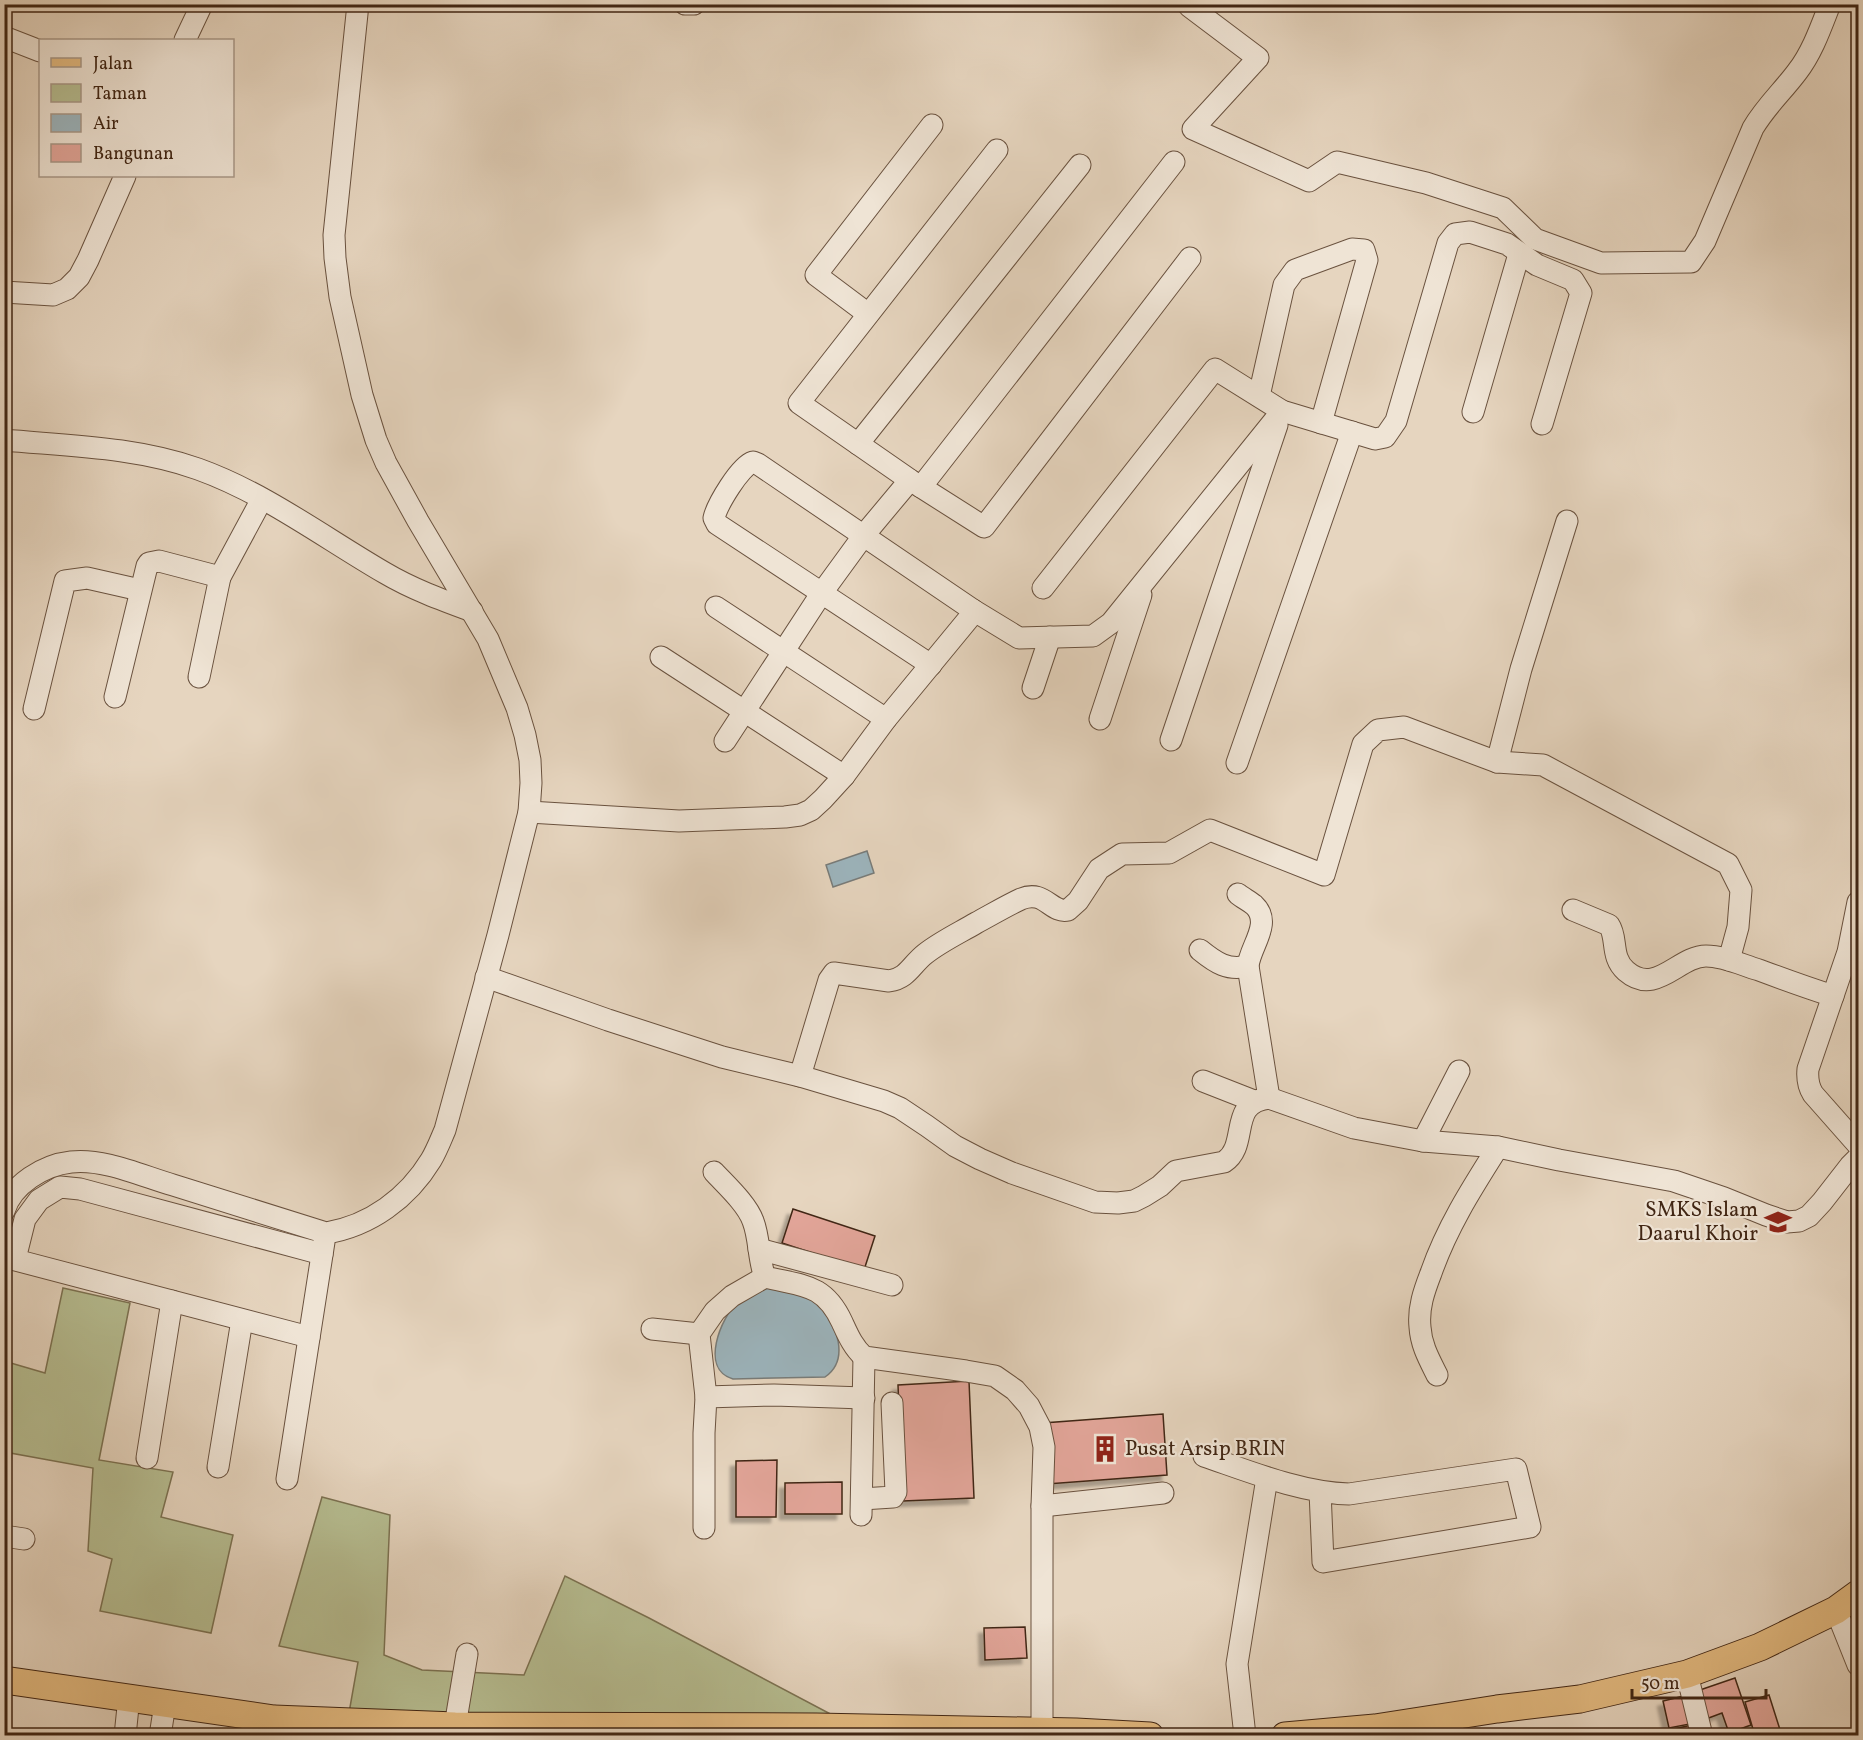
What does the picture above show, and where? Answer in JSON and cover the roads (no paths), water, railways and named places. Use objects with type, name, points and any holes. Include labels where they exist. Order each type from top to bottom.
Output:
[{"type":"main road","points":[[1284,1736],[1375,1732],[1497,1709],[1580,1699],[1687,1674],[1760,1647],[1836,1610],[1858,1594]]},
{"type":"main road","points":[[4,1680],[274,1719],[455,1726],[816,1727],[1150,1736]]},
{"type":"street","points":[[185,39],[202,4]]},
{"type":"street","points":[[4,1211],[19,1186],[36,1173],[70,1162],[90,1162],[144,1176],[326,1233],[355,1226],[383,1210],[404,1194],[431,1160],[445,1130],[529,812],[530,760],[517,708],[488,639],[418,521],[376,440],[362,395],[340,297],[334,258],[334,236],[358,4]]},
{"type":"street","points":[[685,4],[694,4]]},
{"type":"street","points":[[1190,4],[1189,6],[1258,58],[1193,129],[1309,181],[1337,162],[1426,183],[1503,208],[1535,239],[1601,263],[1690,262],[1705,241],[1753,128],[1763,110],[1798,71],[1830,4]]},
{"type":"street","points":[[4,37],[39,51]]},
{"type":"street","points":[[868,314],[816,275],[932,125]]},
{"type":"street","points":[[997,150],[799,403],[915,484],[984,527],[1190,258]]},
{"type":"street","points":[[725,741],[821,594],[864,535],[915,484],[1174,162]]},
{"type":"street","points":[[858,444],[1080,165]]},
{"type":"street","points":[[4,292],[53,295],[67,289],[79,277],[88,260],[125,177]]},
{"type":"street","points":[[1043,588],[1215,369],[1282,411],[1375,439],[1385,437],[1396,421],[1448,243],[1455,234],[1470,232],[1507,244],[1537,265],[1572,280],[1581,292],[1542,424]]},
{"type":"street","points":[[1259,396],[1284,285],[1295,270],[1352,249],[1364,250],[1367,260],[1321,423]]},
{"type":"street","points":[[1473,412],[1519,254]]},
{"type":"street","points":[[930,665],[717,524],[714,518],[717,507],[743,467],[753,462],[758,464],[973,610],[1019,638],[1093,636],[1111,623],[1282,411]]},
{"type":"street","points":[[1171,740],[1282,411]]},
{"type":"street","points":[[1237,764],[1352,432]]},
{"type":"street","points":[[4,440],[152,455],[199,469],[262,499],[316,529],[386,573],[430,595],[472,611]]},
{"type":"street","points":[[199,677],[220,577],[262,499]]},
{"type":"street","points":[[1497,762],[1521,669],[1567,521]]},
{"type":"street","points":[[115,697],[147,566],[154,561],[220,577]]},
{"type":"street","points":[[34,709],[65,580],[87,578],[140,591]]},
{"type":"street","points":[[1100,719],[1146,580]]},
{"type":"street","points":[[716,607],[886,719]]},
{"type":"street","points":[[529,812],[679,821],[785,817],[800,815],[811,810],[844,776],[886,719],[970,617],[973,610]]},
{"type":"street","points":[[1033,688],[1050,637]]},
{"type":"street","points":[[661,657],[844,776]]},
{"type":"street","points":[[800,1076],[829,980],[834,973],[889,981],[898,980],[924,955],[1024,898],[1040,898],[1058,910],[1068,910],[1078,901],[1099,869],[1122,854],[1169,853],[1210,830],[1324,874],[1363,744],[1378,730],[1404,727],[1497,762],[1543,765],[1728,864],[1741,890],[1738,927],[1729,960]]},
{"type":"street","points":[[1238,894],[1255,906],[1261,918],[1260,934],[1250,955],[1248,966],[1261,1100]]},
{"type":"street","points":[[1858,902],[1848,952],[1808,1069],[1809,1087],[1858,1145]]},
{"type":"street","points":[[1573,909],[1609,925],[1618,962],[1626,971],[1638,978],[1649,980],[1660,977],[1691,960],[1704,956],[1729,960],[1833,996]]},
{"type":"street","points":[[1200,950],[1228,968],[1248,966]]},
{"type":"street","points":[[486,977],[722,1058],[800,1076],[884,1101],[927,1126],[955,1146],[980,1159],[1012,1173],[1095,1202],[1134,1201],[1160,1186],[1176,1172],[1217,1164],[1230,1158],[1239,1137],[1240,1123],[1246,1109],[1261,1100]]},
{"type":"street","points":[[1423,1141],[1459,1071]]},
{"type":"street","points":[[1203,1082],[1354,1128],[1423,1141],[1498,1147],[1674,1181],[1787,1222],[1799,1221],[1809,1216],[1858,1158]]},
{"type":"street","points":[[1437,1375],[1421,1339],[1420,1311],[1423,1296],[1448,1231],[1498,1147]]},
{"type":"street","points":[[714,1172],[752,1218],[760,1263],[765,1277]]},
{"type":"street","points":[[309,1338],[10,1258],[25,1219],[39,1200],[60,1187],[80,1189],[322,1254]]},
{"type":"street","points":[[287,1479],[326,1233]]},
{"type":"street","points":[[759,1249],[892,1285]]},
{"type":"street","points":[[704,1528],[706,1397],[699,1334],[715,1311],[732,1296],[765,1277],[812,1288],[823,1294],[835,1307],[856,1350],[864,1357],[995,1376],[1015,1390],[1029,1406],[1040,1427],[1044,1447],[1042,1732]]},
{"type":"street","points":[[147,1458],[172,1301]]},
{"type":"street","points":[[218,1467],[242,1320]]},
{"type":"street","points":[[652,1329],[699,1334]]},
{"type":"street","points":[[864,1357],[862,1507],[892,1497],[896,1492],[892,1403]]},
{"type":"street","points":[[706,1397],[774,1395],[864,1398]]},
{"type":"street","points":[[1203,1456],[1268,1478],[1320,1491],[1349,1494],[1516,1469],[1530,1527],[1323,1562],[1320,1491]]},
{"type":"street","points":[[1245,1736],[1237,1664],[1268,1478]]},
{"type":"street","points":[[1042,1506],[1163,1493]]},
{"type":"street","points":[[1836,1610],[1858,1665]]},
{"type":"street","points":[[455,1726],[467,1654]]},
{"type":"street","points":[[1687,1674],[1702,1736]]},
{"type":"street","points":[[126,1736],[129,1697]]},
{"type":"street","points":[[160,1736],[165,1704]]},
{"type":"water","points":[[867,851],[874,873],[833,887],[826,865]]},
{"type":"water","points":[[768,1288],[810,1296],[826,1314],[836,1332],[839,1352],[833,1370],[825,1377],[733,1379],[723,1373],[717,1365],[716,1343],[725,1319],[738,1301],[756,1291]]},
{"type":"place","name":"SMKS Islam Daarul Khoir","points":[[1778,1222]]},
{"type":"place","name":"Pusat Arsip BRIN","points":[[1105,1449]]}]
